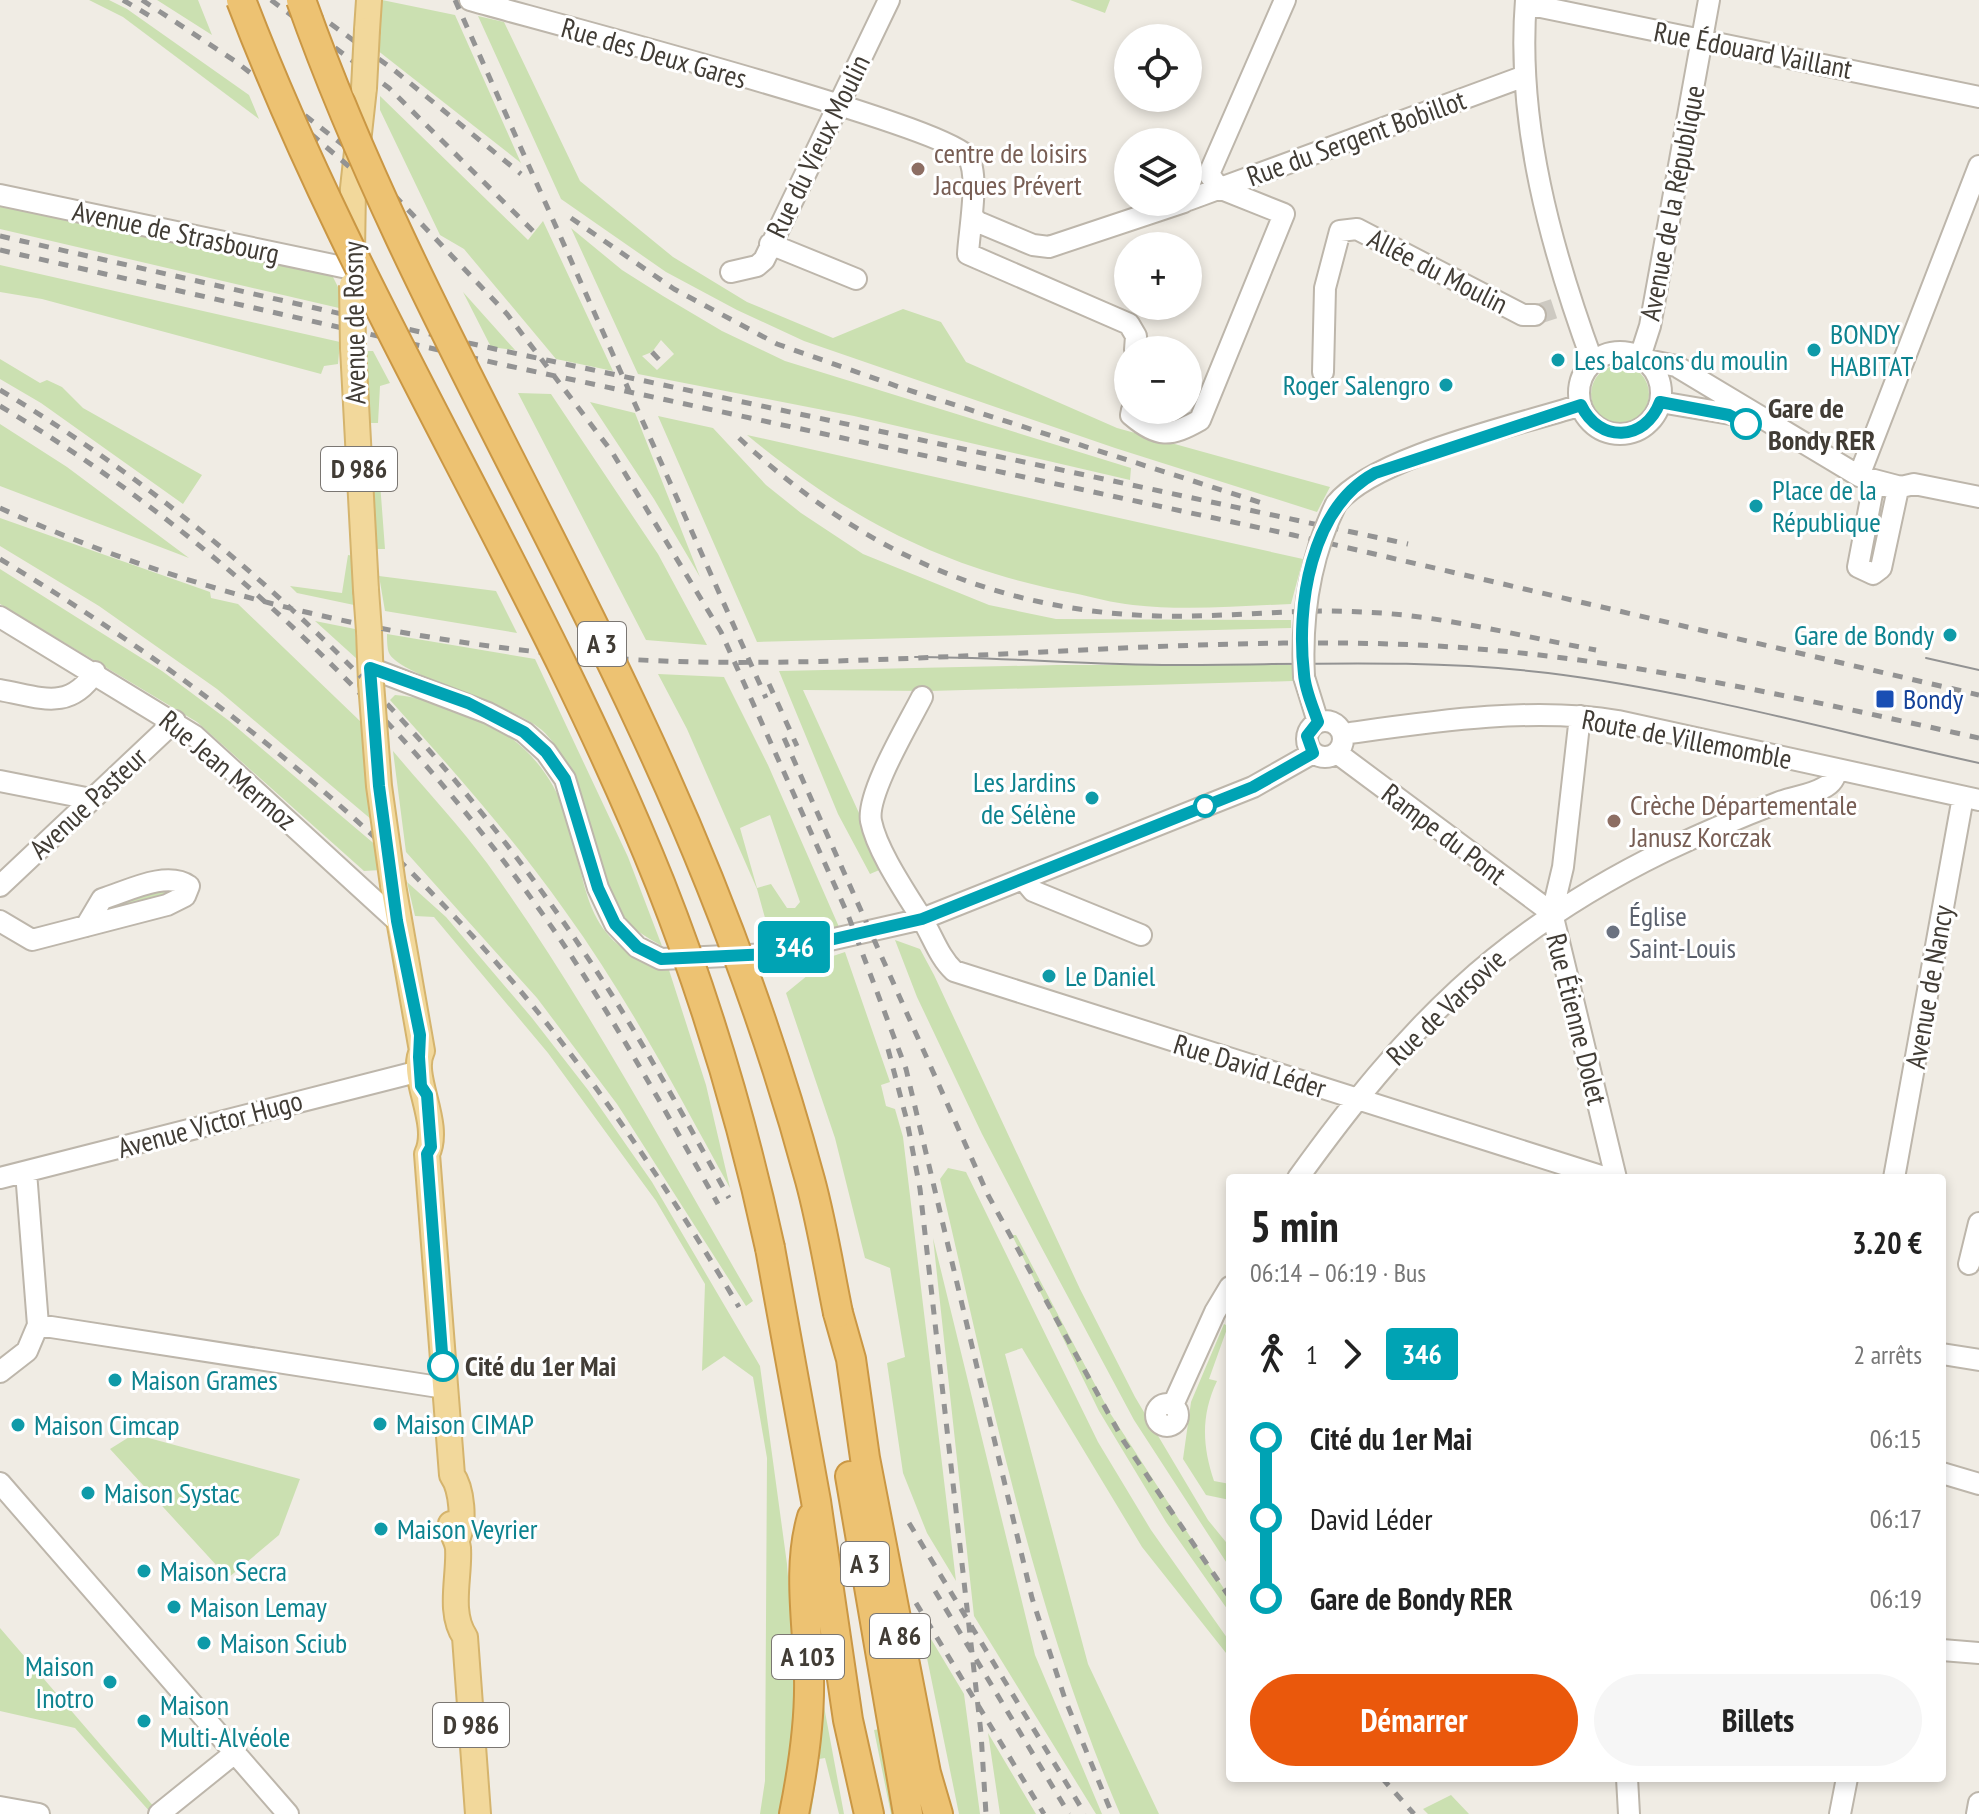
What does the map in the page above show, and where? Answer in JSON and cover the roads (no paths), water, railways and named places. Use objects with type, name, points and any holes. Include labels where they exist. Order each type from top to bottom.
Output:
[{"type":"highway","name":"A 3","points":[[241,0],[325,200],[562,668],[658,879],[712,1025],[751,1161],[770,1248],[816,1501],[848,1720],[869,1814]]},
{"type":"highway","name":"A 3","points":[[301,0],[333,91],[383,201],[638,717],[720,907],[776,1061],[811,1184],[838,1313],[832,1362],[882,1675],[908,1814]]},
{"type":"highway","name":"A 86","points":[[838,1313],[851,1359],[865,1458],[926,1773],[938,1814]]},
{"type":"highway","name":"A 103","points":[[794,1814],[804,1760],[809,1681],[804,1544],[816,1501]]},
{"type":"main road","name":"Avenue de Rosny","points":[[369,0],[364,88],[353,188],[352,277],[371,675],[379,786],[397,921],[420,1035],[418,1109],[421,1147],[427,1154],[452,1475],[448,1482],[451,1531],[457,1539],[459,1629],[465,1637],[478,1814]]},
{"type":"street","name":"Rue des Deux Gares","points":[[470,0],[838,104]]},
{"type":"street","name":"Rue du Vieux Moulin","points":[[731,272],[757,266],[764,260],[889,0]]},
{"type":"street","points":[[1202,415],[1284,214],[1219,188],[1209,174],[1285,0]]},
{"type":"street","name":"Avenue de la République","points":[[1641,358],[1650,326],[1709,0]]},
{"type":"street","points":[[1526,2],[1525,76],[1547,222],[1566,305],[1593,363]]},
{"type":"street","name":"Rue Édouard Vaillant","points":[[1526,2],[1979,97]]},
{"type":"street","name":"Rue du Sergent Bobillot","points":[[1202,195],[1525,76]]},
{"type":"street","points":[[838,104],[959,148],[972,167],[968,254],[1129,324],[1136,336]]},
{"type":"street","points":[[1901,487],[1884,575],[1867,576],[1853,570],[1868,479],[1979,166]]},
{"type":"street","name":"Avenue de Strasbourg","points":[[0,195],[352,277]]},
{"type":"street","name":"Rue du Sergent Bobillot","points":[[972,216],[978,222],[1033,245],[1049,247],[1141,216]]},
{"type":"street","name":"Allée du Moulin","points":[[1323,372],[1325,288],[1340,231],[1357,229],[1523,315],[1535,315]]},
{"type":"street","points":[[770,244],[856,279]]},
{"type":"street","points":[[1641,358],[1658,378],[1660,402],[1649,422],[1640,429],[1617,434],[1595,425],[1581,405],[1581,382],[1593,363],[1615,352],[1676,366],[1868,479],[1901,487],[1914,484],[1979,497]]},
{"type":"street","points":[[1660,402],[1764,420]]},
{"type":"street","points":[[1318,722],[1304,677],[1302,637],[1307,593],[1321,540],[1336,504],[1360,481],[1393,465],[1581,405]]},
{"type":"street","points":[[1141,424],[1149,431],[1177,433],[1193,424]]},
{"type":"street","name":"Rue Jean Mermoz","points":[[0,617],[175,721],[294,823],[397,921]]},
{"type":"street","points":[[0,690],[50,699],[69,697],[83,689],[95,672]]},
{"type":"street","points":[[371,675],[478,708],[524,732],[546,752],[565,779],[598,888],[615,924],[637,947],[661,959],[768,954],[922,919],[1253,787],[1313,753]]},
{"type":"street","name":"Rue David Léder","points":[[922,697],[874,798],[871,820],[904,895],[922,919],[944,962],[967,977],[1594,1174]]},
{"type":"street","name":"Route de Villemomble","points":[[1340,743],[1436,722],[1580,716],[1618,721],[1971,799]]},
{"type":"street","name":"Rue Étienne Dolet","points":[[1580,716],[1563,867],[1552,913],[1615,1174]]},
{"type":"street","name":"Avenue Pasteur","points":[[0,886],[175,721]]},
{"type":"street","points":[[1330,721],[1340,743],[1323,757],[1313,753],[1307,736],[1318,722],[1330,721]]},
{"type":"street","name":"Rampe du Pont","points":[[1340,743],[1552,913]]},
{"type":"street","name":"Rue de Varsovie","points":[[1301,1174],[1395,1052],[1451,993],[1552,913],[1666,851],[1778,802],[1824,788],[1834,779],[1837,769]]},
{"type":"street","points":[[0,781],[91,799]]},
{"type":"street","name":"Avenue de Nancy","points":[[1895,1174],[1971,799]]},
{"type":"street","points":[[1024,880],[1033,891],[1141,935]]},
{"type":"street","points":[[0,921],[32,940],[86,926]]},
{"type":"street","name":"Avenue Victor Hugo","points":[[0,1178],[420,1072]]},
{"type":"street","points":[[0,1372],[27,1351],[38,1325],[26,1172]]},
{"type":"street","points":[[1969,1264],[1979,1223]]},
{"type":"street","points":[[1173,1405],[1212,1317],[1226,1294]]},
{"type":"street","points":[[38,1325],[445,1388]]},
{"type":"street","points":[[1946,1355],[1979,1360]]},
{"type":"street","points":[[1946,1474],[1979,1484]]},
{"type":"street","points":[[0,1483],[288,1814]]},
{"type":"street","points":[[1946,1650],[1979,1653]]},
{"type":"street","points":[[159,1814],[236,1752]]},
{"type":"street","points":[[1627,1782],[1629,1814]]},
{"type":"street","points":[[1840,1814],[1846,1782]]},
{"type":"street","points":[[1977,1814],[1979,1803]]},
{"type":"street","points":[[0,1807],[39,1814]]},
{"type":"tunnel","points":[[1535,315],[1559,307]]},
{"type":"tram line","points":[[915,657],[1142,665],[1361,663],[1501,668],[1657,690],[1979,763]]},
{"type":"tram line","points":[[1926,658],[1979,670]]},
{"type":"railway","points":[[123,0],[150,16]]},
{"type":"railway","points":[[142,0],[235,61],[356,155],[507,314],[612,452],[721,632],[848,915],[906,1069],[1032,1598],[1065,1699],[1112,1814]]},
{"type":"railway","points":[[271,0],[389,88],[534,232]]},
{"type":"railway","points":[[298,0],[394,70],[521,174]]},
{"type":"railway","points":[[455,0],[766,698]]},
{"type":"railway","points":[[311,134],[366,181]]},
{"type":"railway","points":[[571,218],[674,289],[777,344],[902,388],[1262,503]]},
{"type":"railway","points":[[0,236],[495,349],[1408,544]]},
{"type":"railway","points":[[0,250],[509,366],[1293,535],[1979,695]]},
{"type":"railway","points":[[652,352],[665,366]]},
{"type":"railway","points":[[0,390],[89,447],[175,510],[256,577],[334,650],[407,726],[476,806],[541,890],[651,1059],[729,1198]]},
{"type":"railway","points":[[0,406],[82,458],[161,515],[236,576],[308,642],[442,784],[503,860],[560,939],[622,1036],[718,1204]]},
{"type":"railway","points":[[739,438],[831,512],[880,542],[931,567],[984,587],[1039,602],[1157,616],[1311,611],[1392,614],[1596,650]]},
{"type":"railway","points":[[0,508],[82,543],[166,573],[252,598],[340,620],[518,650],[607,658],[783,662],[1218,644],[1392,644],[1467,648],[1541,655],[1687,677],[1979,738]]},
{"type":"railway","points":[[0,559],[70,602],[205,696],[270,746],[394,855],[507,975],[571,1054],[686,1220],[739,1307]]},
{"type":"railway","points":[[769,684],[797,746]]},
{"type":"railway","points":[[784,738],[988,1195],[1123,1440],[1226,1592]]},
{"type":"railway","points":[[888,1049],[907,1121],[920,1189],[981,1733],[986,1814]]},
{"type":"railway","points":[[909,1523],[1085,1814]]},
{"type":"railway","points":[[935,1591],[1069,1814]]},
{"type":"railway","points":[[916,1603],[1044,1814]]},
{"type":"railway","points":[[1386,1782],[1414,1814]]},
{"type":"place","name":"centre de loisirs Jacques Prévert","points":[[918,169]]},
{"type":"place","name":"BONDY HABITAT","points":[[1814,350]]},
{"type":"place","name":"Les balcons du moulin","points":[[1558,360]]},
{"type":"place","name":"Roger Salengro","points":[[1446,385]]},
{"type":"place","name":"Gare de Bondy RER","points":[[1746,424]]},
{"type":"place","name":"Place de la République","points":[[1756,506]]},
{"type":"place","name":"Gare de Bondy","points":[[1950,635]]},
{"type":"place","name":"Bondy","points":[[1885,699]]},
{"type":"place","name":"Les Jardins de Sélène","points":[[1092,798]]},
{"type":"place","name":"Crèche Départementale Janusz Korczak","points":[[1614,821]]},
{"type":"place","name":"Église Saint-Louis","points":[[1613,932]]},
{"type":"place","name":"Le Daniel","points":[[1049,976]]},
{"type":"place","name":"Cité du 1er Mai","points":[[443,1366]]},
{"type":"place","name":"Maison Grames","points":[[115,1380]]},
{"type":"place","name":"Maison CIMAP","points":[[380,1424]]},
{"type":"place","name":"Maison Cimcap","points":[[18,1425]]},
{"type":"place","name":"Maison Systac","points":[[88,1493]]},
{"type":"place","name":"Maison Veyrier","points":[[381,1529]]},
{"type":"place","name":"Maison Secra","points":[[144,1571]]},
{"type":"place","name":"Maison Lemay","points":[[174,1607]]},
{"type":"place","name":"Maison Sciub","points":[[204,1643]]},
{"type":"place","name":"Maison Inotro","points":[[110,1682]]},
{"type":"place","name":"Maison Multi-Alvéole","points":[[144,1721]]}]
